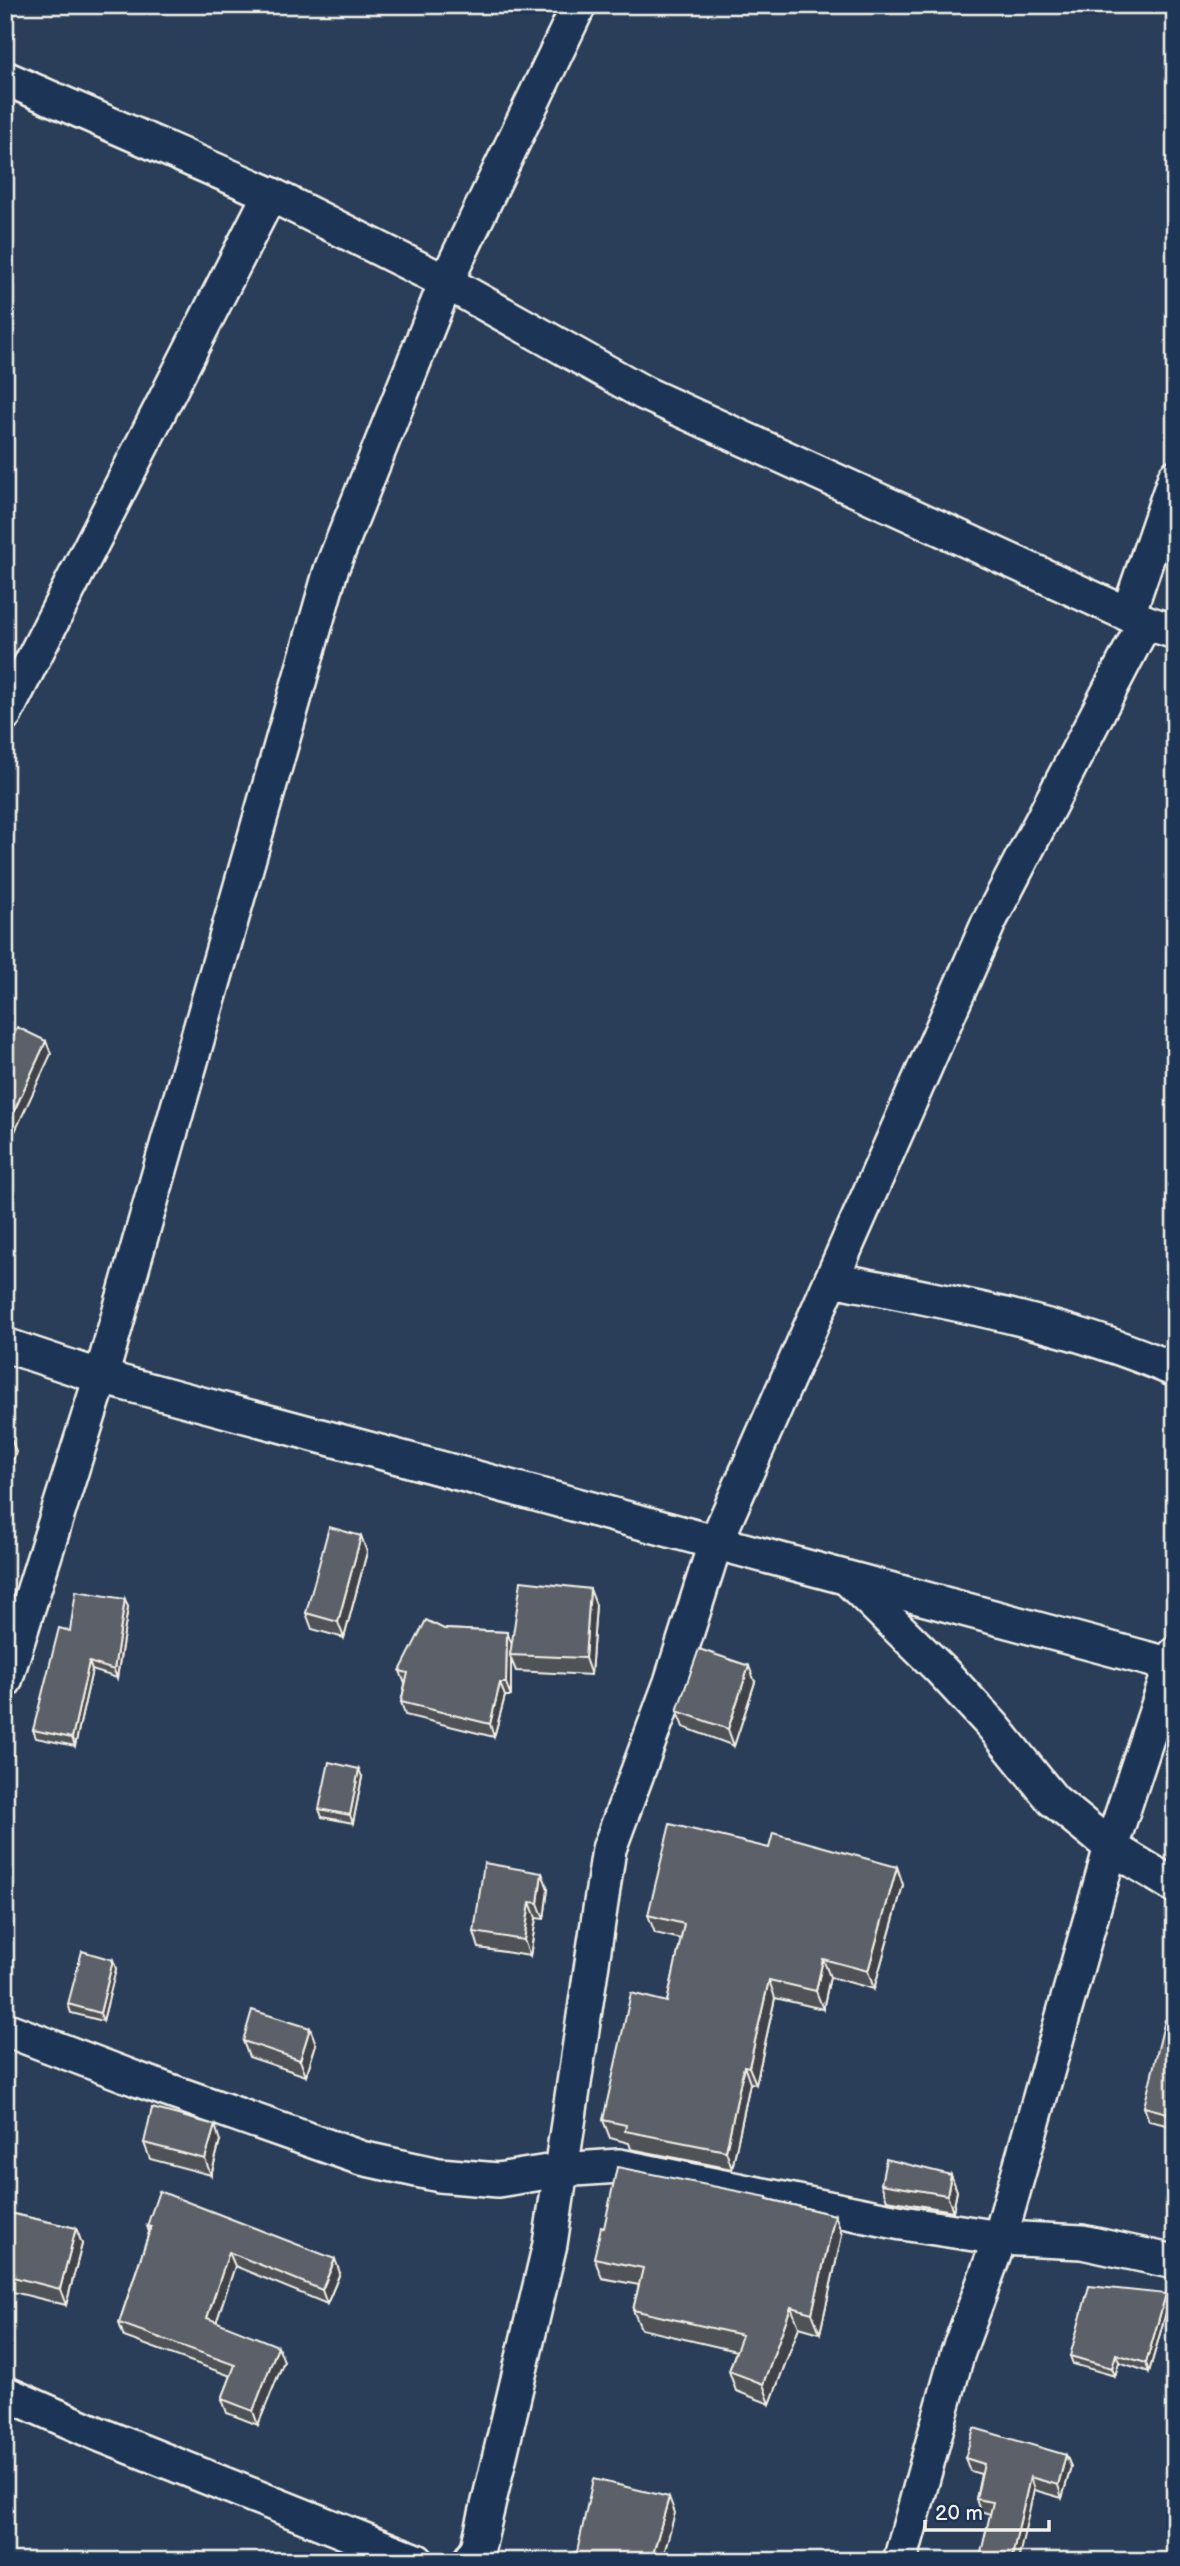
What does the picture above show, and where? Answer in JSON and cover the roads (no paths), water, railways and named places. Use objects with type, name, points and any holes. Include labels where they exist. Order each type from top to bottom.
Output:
[{"type":"street","points":[[5,1681],[101,1377],[331,570],[446,282],[579,5]]},
{"type":"street","points":[[5,78],[270,194],[446,282],[644,393],[1149,622]]},
{"type":"street","points":[[5,714],[270,194]]},
{"type":"street","points":[[469,2561],[478,2548],[550,2244],[610,1849],[671,1682],[715,1544],[989,922],[1149,622],[1175,477]]},
{"type":"street","points":[[832,1279],[1067,1330],[1175,1370]]},
{"type":"street","points":[[5,1345],[101,1377],[715,1544],[1174,1662],[1111,1847],[1000,2238],[957,2355],[900,2561]]},
{"type":"street","points":[[848,1579],[993,1726],[1053,1800],[1111,1847],[1175,1886]]},
{"type":"street","points":[[5,2029],[139,2080],[361,2158],[439,2175],[498,2180],[560,2169],[619,2166],[902,2223],[1000,2238],[1082,2242],[1175,2262]]},
{"type":"street","points":[[5,2393],[96,2433],[417,2561]]}]
